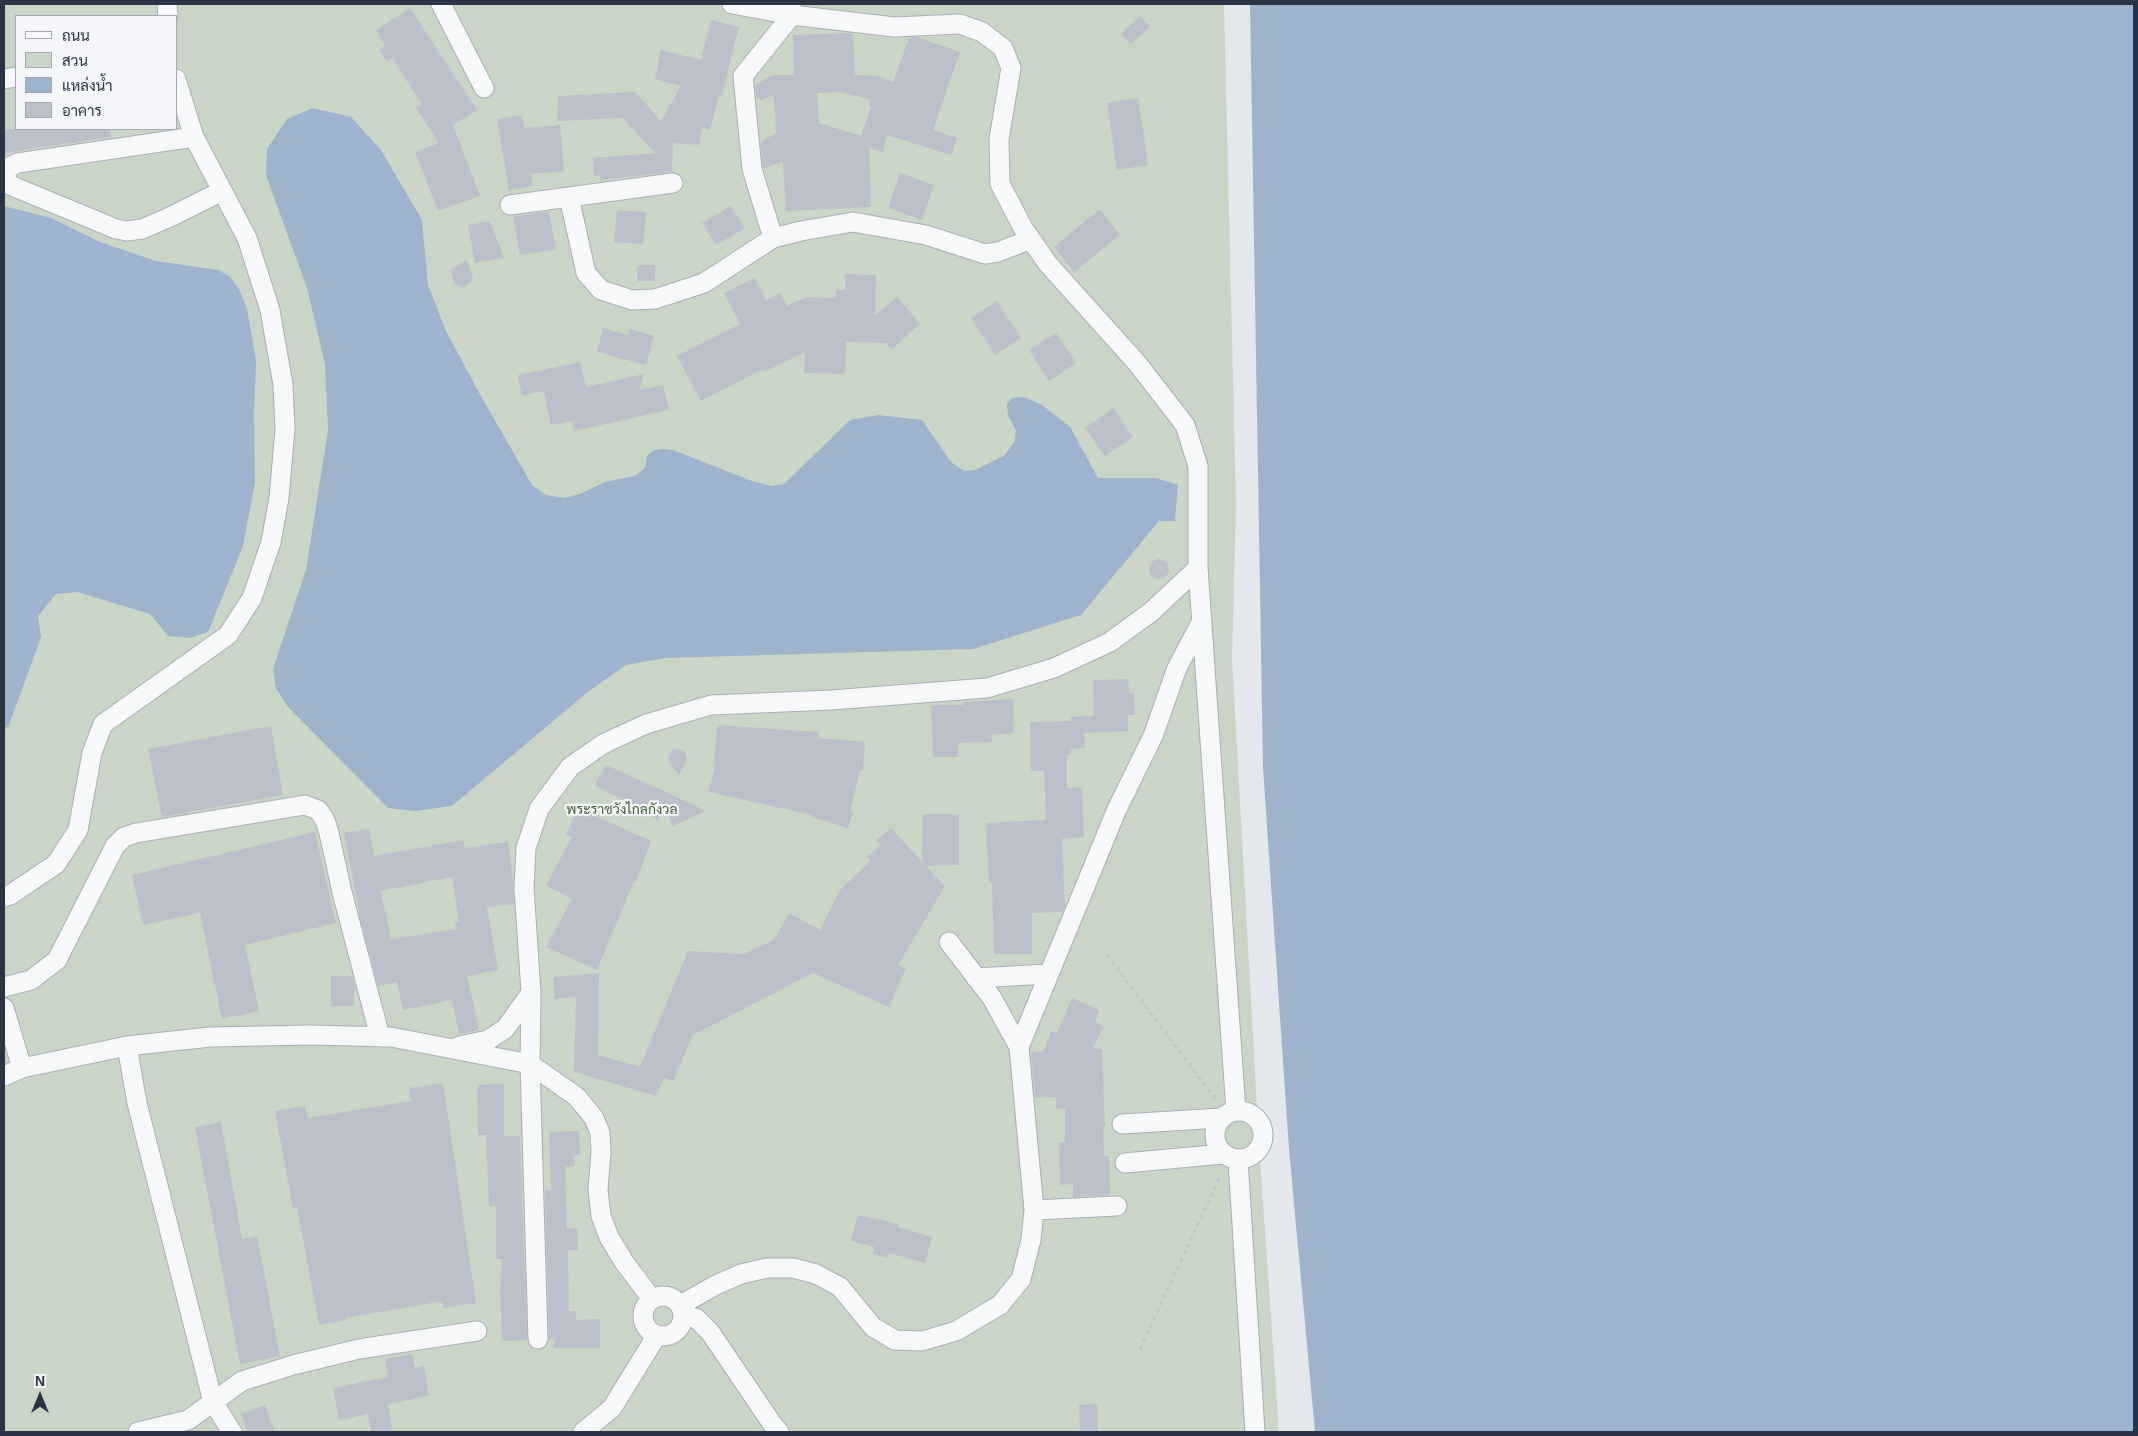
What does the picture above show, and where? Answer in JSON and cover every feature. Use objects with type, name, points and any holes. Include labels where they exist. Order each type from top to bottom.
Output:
[{"type":"lane","points":[[441,4],[484,88]]},
{"type":"lane","points":[[732,4],[791,9],[894,27],[960,24],[982,32],[1003,48],[1011,68],[1000,139],[1000,184],[1031,239],[1048,264],[1136,363],[1185,426],[1198,466],[1198,568],[1228,1115],[1214,1131],[1214,1139],[1217,1147],[1230,1157],[1255,1432]]},
{"type":"lane","points":[[773,238],[752,169],[743,76],[791,9]]},
{"type":"lane","points":[[4,897],[10,895],[56,864],[78,830],[92,753],[103,724],[228,635],[252,598],[271,542],[280,498],[285,429],[283,385],[270,310],[247,238],[194,137],[178,85]]},
{"type":"lane","points":[[194,137],[18,163],[7,168],[6,176],[8,184],[116,229],[128,231],[142,229],[170,218],[222,191]]},
{"type":"lane","points":[[510,205],[673,184]]},
{"type":"lane","points":[[569,197],[586,273],[600,290],[632,300],[655,299],[704,282],[773,238],[853,222],[926,235],[985,254],[998,252],[1031,239]]},
{"type":"lane","points":[[538,1339],[530,1064],[531,992],[524,888],[526,848],[539,809],[570,767],[604,744],[646,724],[711,705],[831,700],[987,688],[1054,668],[1110,642],[1151,612],[1198,568]]},
{"type":"lane","points":[[1020,1047],[1048,974],[1117,808],[1153,736],[1176,668],[1202,621]]},
{"type":"lane","points":[[4,987],[31,980],[57,960],[115,846],[124,836],[136,832],[306,806],[318,810],[325,820],[329,832],[342,892],[380,1036]]},
{"type":"lane","points":[[681,1309],[716,1285],[742,1274],[767,1268],[793,1268],[816,1274],[840,1287],[874,1327],[895,1340],[922,1342],[956,1332],[1000,1305],[1021,1280],[1031,1240],[1034,1210],[1020,1047],[992,998],[949,942]]},
{"type":"lane","points":[[976,978],[1048,974]]},
{"type":"lane","points":[[453,1048],[488,1040],[505,1029],[531,992]]},
{"type":"lane","points":[[4,1008],[22,1068]]},
{"type":"lane","points":[[4,1076],[22,1068],[128,1046],[210,1038],[310,1035],[380,1036],[453,1048],[530,1064],[577,1097],[594,1118],[600,1133],[601,1152],[598,1190],[601,1216],[609,1237],[624,1262],[652,1299]]},
{"type":"lane","points":[[128,1046],[137,1103],[213,1402],[232,1432]]},
{"type":"lane","points":[[1122,1124],[1248,1113],[1255,1117],[1263,1132],[1260,1148],[1246,1158],[1230,1157],[1125,1163]]},
{"type":"lane","points":[[1034,1210],[1116,1206]]},
{"type":"lane","points":[[681,1309],[682,1324],[673,1333],[667,1335],[657,1335],[649,1330],[643,1319],[645,1306],[652,1299],[665,1296],[671,1297],[681,1309],[697,1319],[710,1332],[772,1425],[779,1432]]},
{"type":"lane","points":[[138,1432],[188,1420],[242,1381],[293,1365],[359,1349],[477,1331]]},
{"type":"lane","points":[[583,1432],[612,1408],[657,1335]]},
{"type":"path","points":[[1107,955],[1228,1115]]},
{"type":"path","points":[[1140,1349],[1230,1157]]},
{"type":"green space","name":"พระราชวังไกลกังวล","points":[[4,4],[1224,4],[1236,506],[1232,658],[1257,1107],[1268,1124],[1270,1137],[1268,1148],[1260,1160],[1279,1432],[4,1432]]},
{"type":"water","points":[[1250,4],[2134,4],[2134,1432],[1315,1432],[1289,1149],[1263,767]]},
{"type":"water","points":[[313,108],[351,117],[381,150],[422,220],[428,285],[446,331],[532,485],[546,495],[564,498],[580,494],[605,482],[635,476],[645,468],[647,456],[654,450],[664,449],[673,450],[752,481],[771,486],[784,484],[850,420],[878,415],[922,420],[951,462],[964,471],[975,470],[1005,455],[1015,441],[1016,430],[1008,416],[1007,404],[1012,398],[1023,397],[1042,405],[1070,427],[1098,478],[1156,478],[1178,485],[1175,521],[1159,521],[1081,615],[973,649],[666,658],[626,665],[589,691],[452,806],[415,811],[388,808],[287,706],[276,688],[273,669],[306,570],[328,430],[325,364],[307,288],[266,175],[267,149],[287,119]]},
{"type":"water","points":[[4,206],[51,218],[100,242],[156,261],[218,270],[229,276],[239,289],[247,309],[256,360],[254,414],[255,482],[243,546],[208,632],[190,638],[168,636],[150,614],[77,592],[56,594],[38,616],[41,637],[9,725],[4,730]]},
{"type":"building","points":[[410,8],[477,110],[453,125],[480,196],[438,211],[415,152],[439,143],[416,108],[422,104],[392,58],[387,61],[379,50],[385,46],[376,30]]},
{"type":"building","points":[[1140,16],[1150,26],[1131,44],[1121,34]]},
{"type":"building","points":[[711,20],[739,27],[722,96],[719,95],[710,130],[702,128],[699,145],[673,143],[672,172],[601,180],[600,175],[594,176],[593,158],[655,153],[623,118],[557,121],[558,96],[635,92],[661,121],[681,86],[655,79],[661,50],[701,60]]},
{"type":"building","points":[[853,34],[855,75],[878,76],[893,82],[909,38],[917,37],[960,52],[933,130],[957,138],[951,155],[887,135],[883,152],[869,148],[871,207],[786,211],[783,162],[763,167],[761,142],[776,133],[774,95],[761,100],[756,96],[755,85],[772,75],[794,75],[793,35]],"holes":[[[838,92],[871,99],[868,105],[871,106],[861,136],[819,123],[817,93]]]},
{"type":"building","points":[[1138,98],[1148,165],[1117,170],[1107,103]]},
{"type":"building","points":[[522,115],[524,128],[560,125],[564,171],[531,174],[533,186],[509,190],[497,119]]},
{"type":"building","points":[[4,129],[110,130],[111,137],[4,153]]},
{"type":"building","points":[[900,173],[934,185],[922,220],[888,208]]},
{"type":"building","points":[[731,206],[745,228],[716,245],[702,223]]},
{"type":"building","points":[[1100,209],[1120,235],[1074,272],[1054,247]]},
{"type":"building","points":[[617,210],[646,212],[643,244],[614,242]]},
{"type":"building","points":[[549,211],[556,249],[520,255],[513,217]]},
{"type":"building","points":[[490,221],[504,258],[475,263],[468,225]]},
{"type":"building","points":[[467,260],[473,277],[470,283],[463,288],[454,284],[451,269]]},
{"type":"building","points":[[637,265],[655,265],[655,281],[637,281]]},
{"type":"building","points":[[845,274],[876,275],[875,316],[897,297],[920,324],[892,349],[886,343],[846,342],[845,374],[804,373],[805,352],[764,372],[763,369],[701,401],[677,356],[740,324],[724,293],[755,278],[766,300],[780,293],[787,306],[806,297],[836,298],[836,290],[845,290]]},
{"type":"building","points":[[997,301],[1021,338],[995,355],[971,318]]},
{"type":"building","points":[[603,328],[628,335],[630,329],[654,336],[646,365],[597,352]]},
{"type":"building","points":[[1056,333],[1076,363],[1049,381],[1029,350]]},
{"type":"building","points":[[580,362],[586,387],[644,374],[639,390],[663,385],[669,410],[574,431],[572,421],[551,425],[544,391],[522,396],[518,375]]},
{"type":"building","points":[[1113,408],[1133,437],[1105,456],[1085,428]]},
{"type":"building","points":[[1159,559],[1166,562],[1169,569],[1166,576],[1159,579],[1152,576],[1149,569],[1152,562]]},
{"type":"building","points":[[1128,679],[1129,694],[1134,693],[1135,715],[1128,715],[1128,731],[1084,733],[1085,748],[1071,749],[1071,754],[1067,755],[1067,788],[1082,787],[1084,837],[1062,839],[1065,906],[1062,912],[1032,913],[1032,954],[994,954],[992,883],[989,883],[986,823],[1046,820],[1044,771],[1031,771],[1030,722],[1071,721],[1071,717],[1094,716],[1093,680]]},
{"type":"building","points":[[1013,699],[1014,733],[991,735],[992,742],[958,743],[958,757],[933,757],[931,705],[963,705],[963,702]]},
{"type":"building","points":[[717,725],[819,732],[819,738],[865,742],[863,770],[860,770],[850,811],[853,812],[848,828],[812,817],[812,815],[709,792],[714,769]]},
{"type":"building","points":[[271,726],[283,795],[162,817],[148,749]]},
{"type":"building","points":[[672,750],[682,750],[686,754],[687,760],[679,775],[669,762],[668,757]]},
{"type":"building","points":[[606,765],[706,811],[673,826],[664,805],[658,820],[595,785]]},
{"type":"building","points":[[578,808],[651,841],[636,882],[634,881],[597,970],[546,947],[572,899],[546,885],[572,837],[566,835]]},
{"type":"building","points":[[923,814],[959,814],[959,865],[926,866],[945,886],[898,965],[906,968],[889,1007],[813,973],[693,1035],[673,1081],[664,1078],[656,1096],[574,1072],[576,997],[555,999],[553,977],[599,973],[598,1055],[640,1067],[688,951],[744,954],[774,940],[789,913],[820,930],[840,890],[871,861],[867,856],[881,846],[876,840],[891,828],[922,862]]},
{"type":"building","points":[[369,829],[374,856],[463,840],[465,848],[508,842],[514,904],[487,907],[498,970],[467,976],[479,1030],[459,1034],[452,1000],[403,1010],[397,982],[378,986],[361,921],[344,833]],"holes":[[[452,877],[459,922],[455,923],[456,929],[391,939],[381,891]]]},
{"type":"building","points":[[315,832],[336,923],[245,945],[259,1011],[222,1019],[200,913],[143,925],[132,875]]},
{"type":"building","points":[[331,976],[352,976],[356,990],[354,991],[354,1006],[331,1006]]},
{"type":"building","points":[[1072,998],[1099,1010],[1095,1022],[1104,1026],[1093,1048],[1102,1049],[1105,1127],[1103,1127],[1104,1156],[1109,1156],[1110,1195],[1073,1197],[1073,1184],[1060,1185],[1059,1142],[1065,1142],[1065,1108],[1056,1109],[1056,1097],[1035,1098],[1031,1052],[1044,1051],[1051,1031],[1057,1033]]},
{"type":"building","points":[[443,1083],[476,1303],[443,1308],[443,1301],[346,1318],[346,1320],[319,1325],[297,1207],[293,1208],[275,1111],[305,1106],[308,1118],[411,1101],[409,1088]]},
{"type":"building","points":[[504,1084],[504,1136],[520,1136],[527,1340],[502,1341],[500,1290],[502,1259],[496,1259],[496,1206],[489,1206],[486,1135],[478,1135],[477,1085]]},
{"type":"building","points":[[221,1122],[242,1239],[257,1236],[280,1356],[240,1364],[195,1127]]},
{"type":"building","points":[[579,1131],[580,1155],[574,1155],[575,1166],[565,1167],[567,1229],[577,1228],[578,1250],[568,1250],[569,1311],[576,1311],[576,1320],[600,1319],[600,1348],[554,1348],[554,1339],[549,1339],[545,1190],[551,1190],[549,1132]]},
{"type":"building","points":[[858,1215],[899,1224],[898,1227],[932,1237],[925,1263],[889,1253],[887,1258],[873,1254],[874,1247],[851,1241]]},
{"type":"building","points":[[412,1354],[415,1368],[424,1366],[429,1396],[388,1404],[392,1431],[371,1432],[368,1414],[339,1420],[333,1388],[388,1377],[385,1359]]},
{"type":"building","points":[[1097,1404],[1098,1432],[1080,1432],[1079,1405]]},
{"type":"building","points":[[265,1405],[275,1432],[248,1432],[241,1414]]}]
